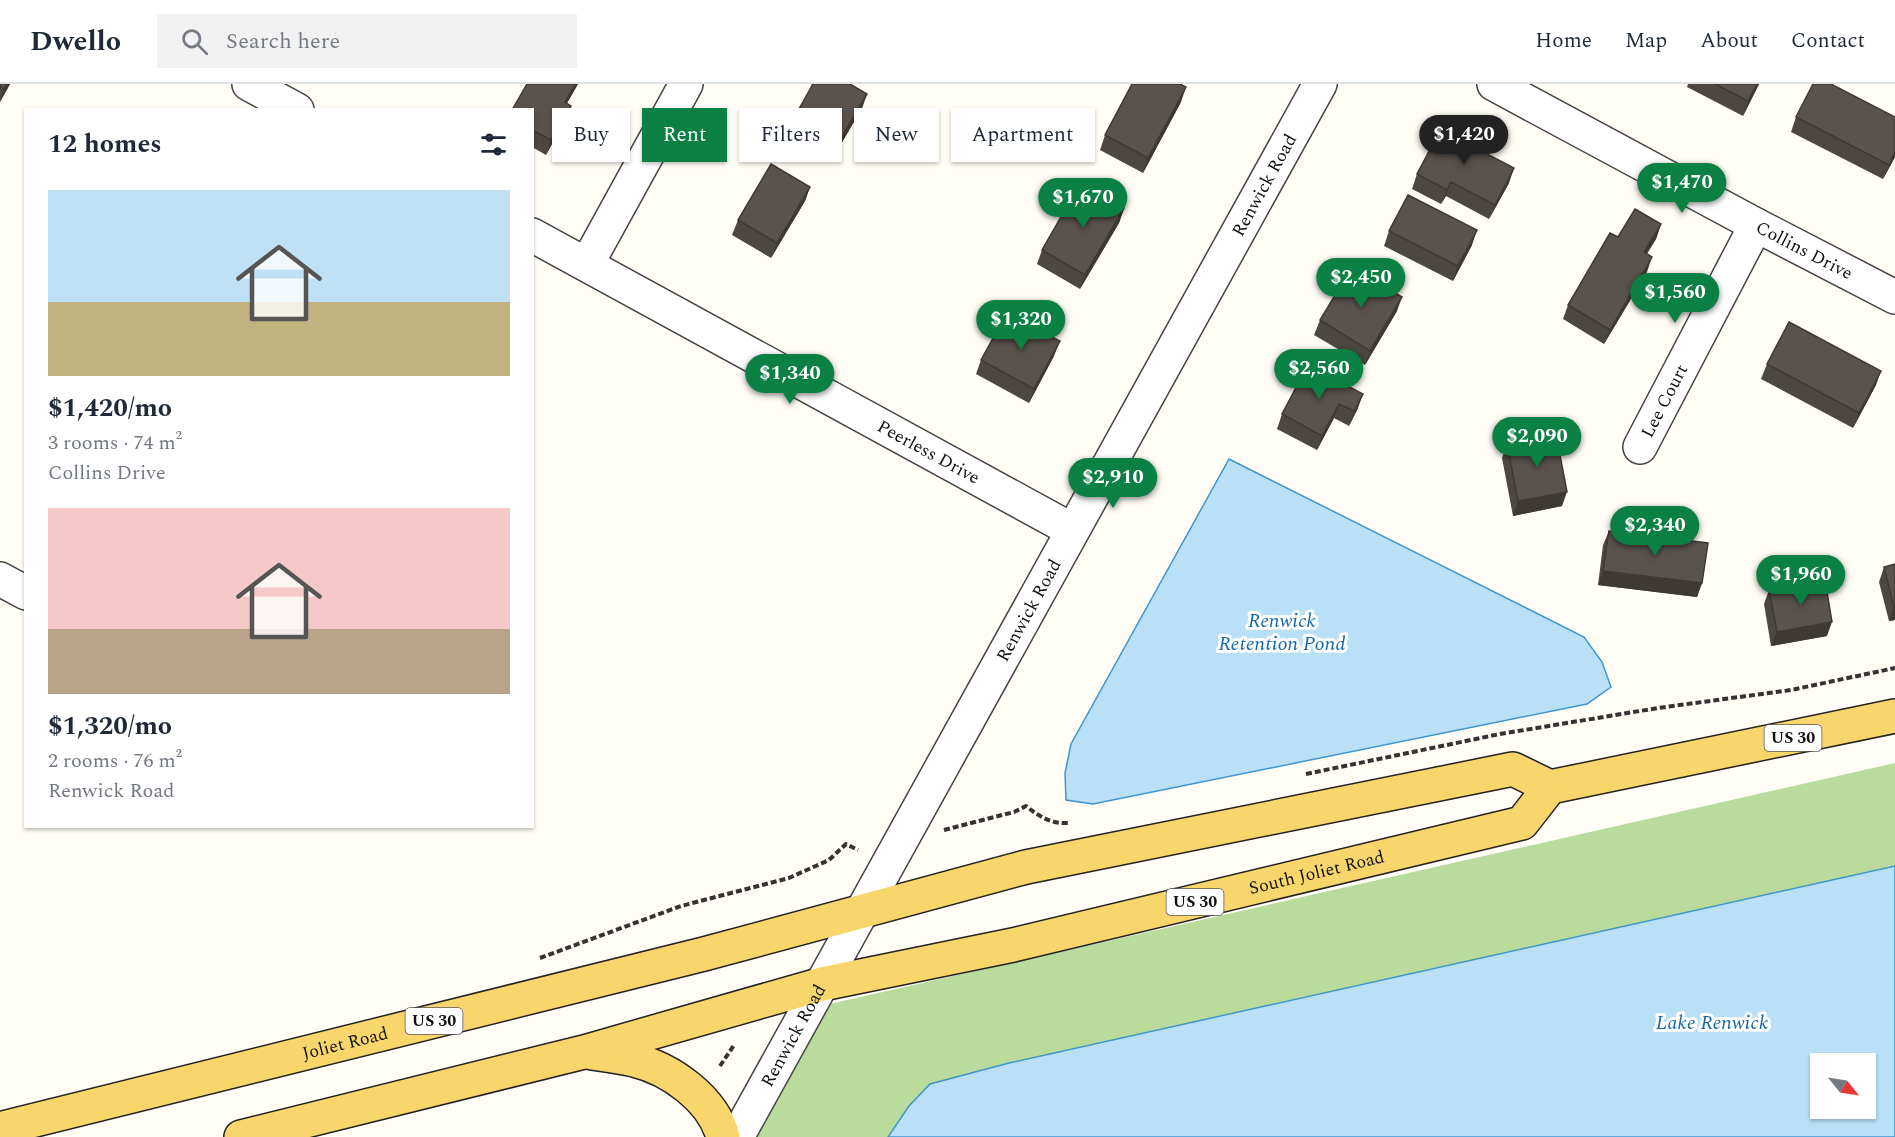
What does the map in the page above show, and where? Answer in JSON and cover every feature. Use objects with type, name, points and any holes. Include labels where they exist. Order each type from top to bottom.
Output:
[{"type":"main road","name":"US 30","points":[[863,910],[1026,867],[1513,769],[1550,787],[1895,716]]},
{"type":"main road","name":"South Joliet Road","points":[[822,984],[1013,945],[1522,823],[1550,787]]},
{"type":"main road","name":"Joliet Road","points":[[0,1131],[3,1128],[704,954],[863,910]]},
{"type":"main road","name":"US 30","points":[[241,1137],[584,1052],[822,984]]},
{"type":"main road","points":[[584,1052],[635,1060],[686,1085],[708,1106],[723,1137]]},
{"type":"street","points":[[249,84],[293,108]]},
{"type":"street","points":[[587,264],[686,84]]},
{"type":"street","name":"Renwick Road","points":[[737,1137],[1320,84]]},
{"type":"street","name":"Collins Drive","points":[[1494,84],[1895,297]]},
{"type":"street","name":"Lee Court","points":[[1640,447],[1756,225]]},
{"type":"street","name":"Peerless Drive","points":[[534,236],[1072,530]]},
{"type":"street","points":[[0,579],[24,592]]},
{"type":"path","points":[[538,959],[681,906],[789,879],[829,860],[846,844],[856,851]]},
{"type":"path","points":[[720,1066],[737,1040]]},
{"type":"green space","points":[[1895,763],[1895,1137],[752,1137],[825,1005]]},
{"type":"water","name":"Renwick Retention Pond","points":[[1229,459],[1584,637],[1602,662],[1611,687],[1587,704],[1093,804],[1066,800],[1065,773],[1071,744]]},
{"type":"water","name":"Lake Renwick","points":[[1895,866],[1895,1137],[888,1137],[909,1106],[930,1084],[1009,1063]]},
{"type":"building","points":[[527,84],[575,84],[565,102],[571,106],[570,108],[552,108],[551,140],[534,131],[534,108],[513,108]]},
{"type":"building","points":[[813,84],[850,84],[867,94],[859,108],[854,108],[854,116],[842,137],[842,108],[800,108]]},
{"type":"building","points":[[1132,84],[1180,84],[1186,87],[1148,158],[1105,135]]},
{"type":"building","points":[[1715,84],[1757,84],[1748,101]]},
{"type":"building","points":[[1813,84],[1831,84],[1895,117],[1895,152],[1889,165],[1796,117]]},
{"type":"building","points":[[1445,121],[1471,135],[1466,143],[1514,168],[1495,205],[1451,182],[1447,190],[1417,174]]},
{"type":"building","points":[[771,164],[810,187],[777,243],[738,220]]},
{"type":"building","points":[[1081,182],[1124,208],[1085,275],[1042,250]]},
{"type":"building","points":[[1408,195],[1477,230],[1458,266],[1389,231]]},
{"type":"building","points":[[1635,209],[1661,224],[1644,252],[1652,257],[1610,330],[1568,305],[1610,233],[1618,237]]},
{"type":"building","points":[[1352,267],[1402,297],[1370,351],[1320,320]]},
{"type":"building","points":[[1007,313],[1060,341],[1034,389],[981,360]]},
{"type":"building","points":[[1789,322],[1881,371],[1859,413],[1767,364]]},
{"type":"building","points":[[1308,365],[1363,394],[1354,411],[1339,404],[1322,436],[1282,414]]},
{"type":"building","points":[[1556,434],[1567,492],[1518,501],[1507,444]]},
{"type":"building","points":[[1609,531],[1708,543],[1702,583],[1603,571]]},
{"type":"building","points":[[1895,564],[1895,607],[1894,607],[1884,567]]},
{"type":"building","points":[[1825,580],[1832,622],[1777,632],[1769,590]]}]
